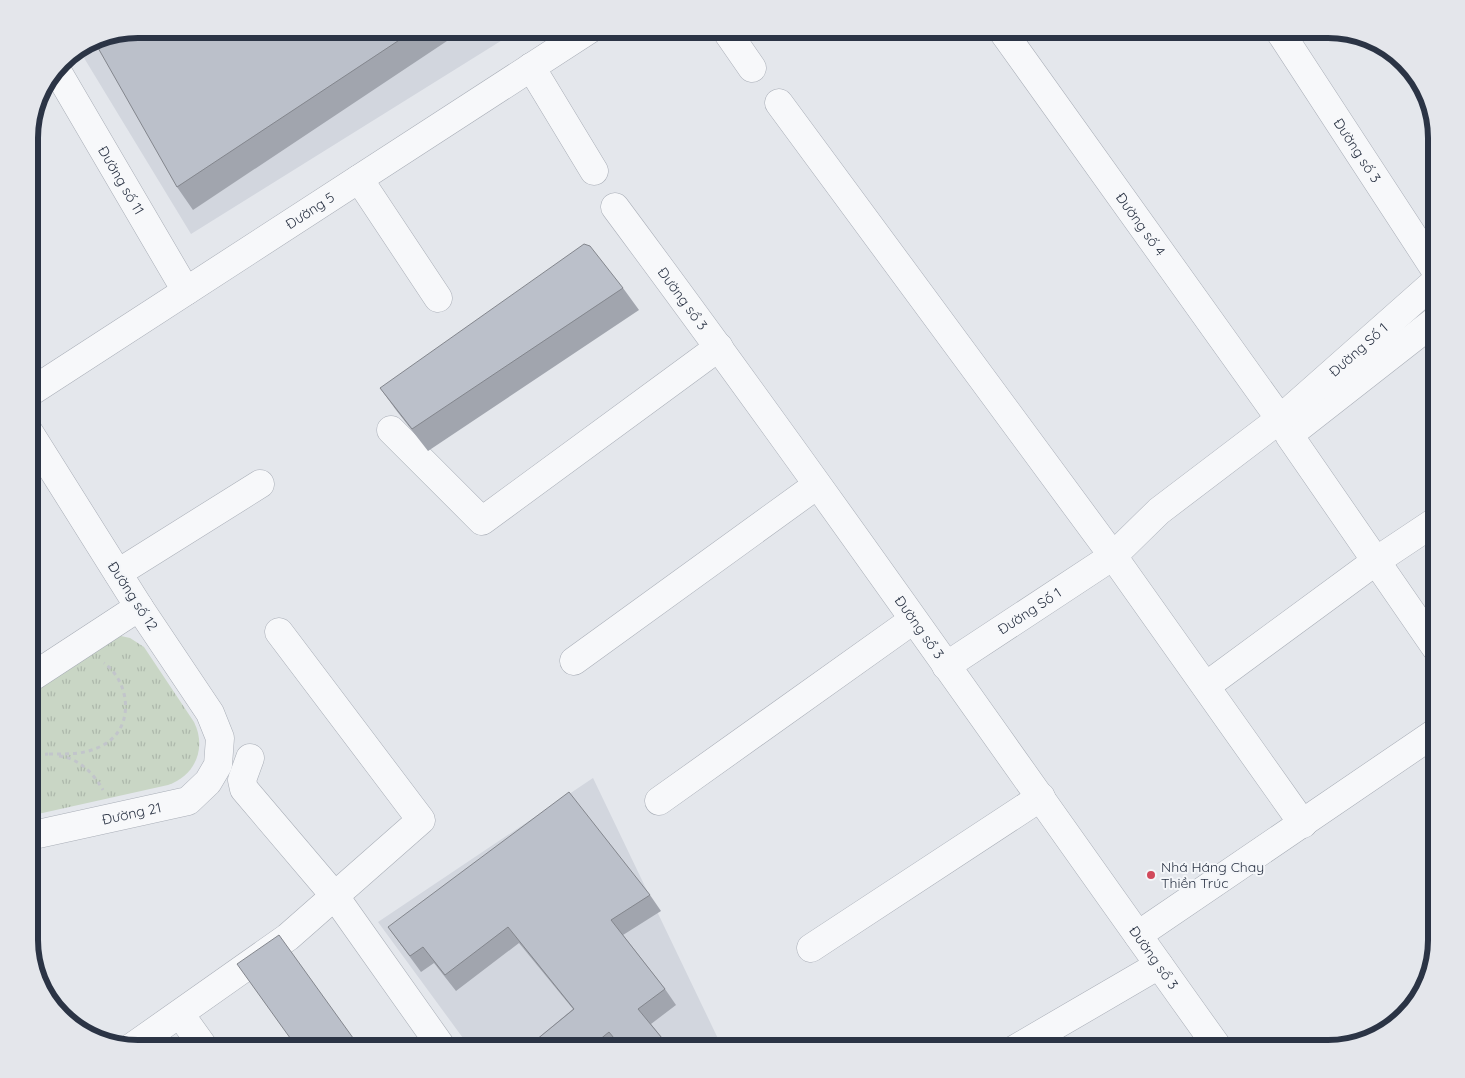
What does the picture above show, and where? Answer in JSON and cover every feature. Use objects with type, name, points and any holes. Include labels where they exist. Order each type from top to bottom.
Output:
[{"type":"street","name":"Đường 5","points":[[38,387],[576,38]]},
{"type":"street","points":[[731,38],[752,68]]},
{"type":"street","name":"Đường số 4","points":[[1007,38],[1280,419]]},
{"type":"street","name":"Đường số 3","points":[[1284,38],[1428,259]]},
{"type":"street","points":[[531,67],[594,171]]},
{"type":"street","name":"Đường số 11","points":[[60,75],[186,291]]},
{"type":"street","points":[[779,103],[1113,556],[1303,824]]},
{"type":"street","points":[[359,179],[438,298]]},
{"type":"street","name":"Đường sổ 3","points":[[615,207],[719,347],[1213,1040]]},
{"type":"street","name":"Đường Số 1","points":[[946,666],[1113,556],[1159,512],[1280,419],[1428,288]]},
{"type":"street","points":[[1428,326],[1289,435],[1428,636]]},
{"type":"street","points":[[391,430],[482,521],[719,347]]},
{"type":"street","name":"Đường số 12","points":[[38,446],[210,713],[220,738],[218,765]]},
{"type":"street","points":[[118,573],[260,484]]},
{"type":"street","points":[[574,661],[817,485]]},
{"type":"street","points":[[1206,686],[1376,561],[1428,526]]},
{"type":"street","points":[[38,673],[140,607]]},
{"type":"street","points":[[659,801],[913,620]]},
{"type":"street","points":[[142,1040],[288,937],[421,820],[279,632]]},
{"type":"street","points":[[1138,935],[1428,738]]},
{"type":"street","points":[[250,758],[242,780],[244,789],[334,895],[437,1040]]},
{"type":"street","name":"Đường 21","points":[[38,834],[188,801],[208,782],[218,765]]},
{"type":"street","points":[[811,948],[1041,797]]},
{"type":"street","points":[[1031,1040],[1159,965]]},
{"type":"street","points":[[180,1014],[199,1040]]},
{"type":"path","points":[[38,755],[84,753],[91,751],[106,744],[121,727],[126,712],[122,682],[112,670],[99,660]]},
{"type":"path","points":[[48,754],[64,756],[87,768],[97,779],[103,790]]},
{"type":"shaded area","points":[[131,38],[506,38],[191,234],[82,54],[99,45],[118,39]]},
{"type":"shaded area","points":[[593,778],[719,1040],[464,1040],[378,922]]},
{"type":"green space","points":[[113,637],[130,638],[144,647],[194,722],[199,742],[196,760],[192,768],[185,775],[168,785],[38,814],[38,683]]},
{"type":"building","points":[[131,38],[402,38],[177,187],[97,46],[118,39]]},
{"type":"building","points":[[584,244],[590,246],[623,288],[412,429],[380,388]]},
{"type":"building","points":[[569,792],[650,895],[611,920],[665,989],[638,1009],[664,1040],[616,1040],[609,1032],[599,1040],[536,1040],[574,1009],[508,927],[445,975],[423,947],[410,956],[388,927]]},
{"type":"building","points":[[279,935],[355,1040],[292,1040],[237,964]]},
{"type":"place","name":"Nhá Háng Chay Thiền Trúc","points":[[1151,875]]}]
